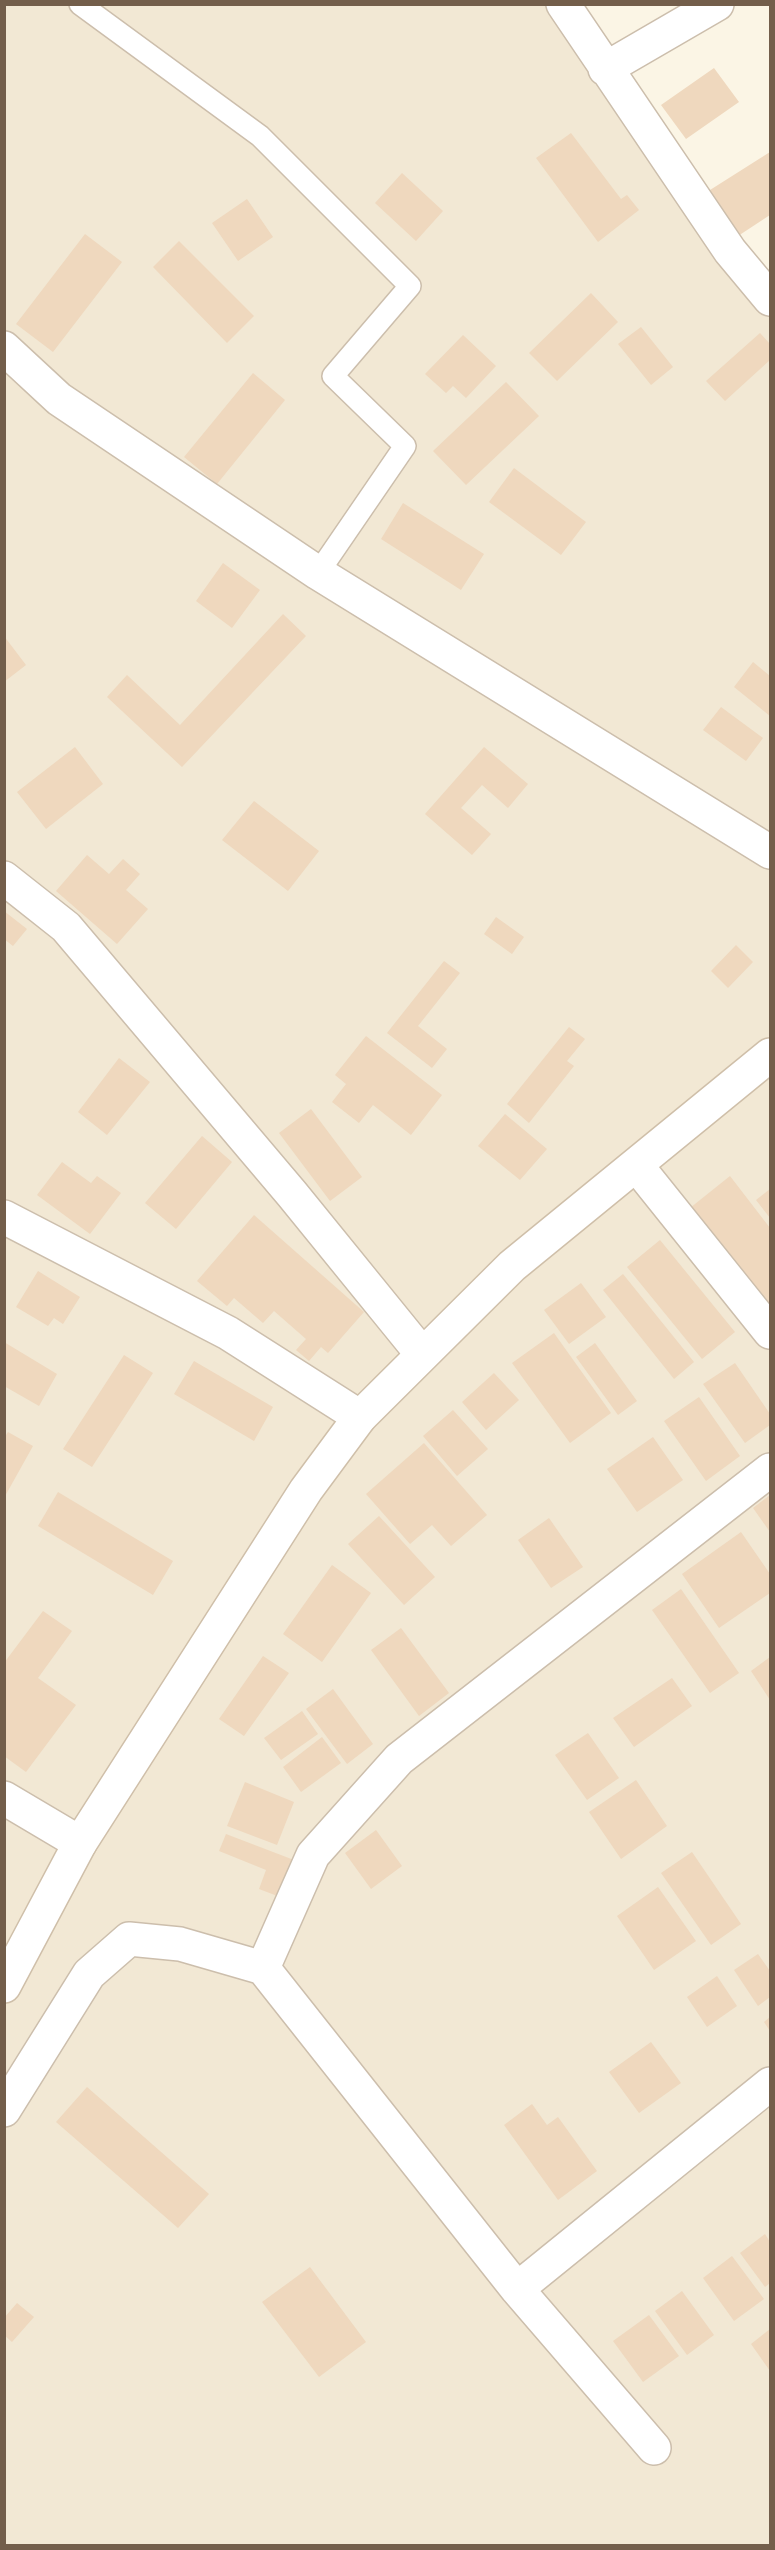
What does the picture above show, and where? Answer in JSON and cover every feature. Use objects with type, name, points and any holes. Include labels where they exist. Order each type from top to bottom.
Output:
[{"type":"street","points":[[563,4],[730,251],[771,299]]},
{"type":"street","points":[[605,69],[717,4]]},
{"type":"street","points":[[4,348],[59,399],[318,573],[771,852]]},
{"type":"street","points":[[4,878],[66,927],[292,1194],[422,1354]]},
{"type":"street","points":[[4,1986],[80,1844],[306,1490],[360,1417],[512,1266],[771,1055]]},
{"type":"street","points":[[637,1166],[771,1332]]},
{"type":"street","points":[[4,1217],[228,1333],[360,1417]]},
{"type":"street","points":[[262,1968],[313,1855],[399,1759],[771,1470]]},
{"type":"street","points":[[4,1798],[80,1844]]},
{"type":"street","points":[[4,2110],[88,1974],[129,1939],[180,1944],[262,1968],[517,2289],[654,2448]]},
{"type":"street","points":[[517,2289],[771,2084]]},
{"type":"lane","points":[[80,4],[260,136],[410,286],[333,376],[405,446],[318,573]]},
{"type":"shaded area","points":[[5,5],[568,5],[770,295],[770,2545],[5,2546]]},
{"type":"building","points":[[714,68],[739,102],[686,139],[661,105]]},
{"type":"building","points":[[571,133],[621,199],[627,195],[639,210],[598,242],[536,158]]},
{"type":"building","points":[[770,152],[770,215],[738,236],[710,190]]},
{"type":"building","points":[[402,173],[443,211],[416,241],[375,203]]},
{"type":"building","points":[[247,199],[273,237],[238,261],[212,223]]},
{"type":"building","points":[[85,234],[122,262],[53,352],[16,324]]},
{"type":"building","points":[[179,241],[254,316],[227,343],[153,267]]},
{"type":"building","points":[[591,293],[618,322],[557,381],[529,353]]},
{"type":"building","points":[[641,327],[673,367],[651,385],[618,344]]},
{"type":"building","points":[[760,333],[770,344],[770,360],[725,401],[706,381]]},
{"type":"building","points":[[463,335],[496,366],[466,398],[453,386],[446,393],[425,374]]},
{"type":"building","points":[[253,373],[285,400],[217,484],[184,457]]},
{"type":"building","points":[[506,382],[539,416],[466,485],[433,451]]},
{"type":"building","points":[[514,468],[586,522],[561,555],[489,502]]},
{"type":"building","points":[[403,503],[484,554],[461,590],[381,539]]},
{"type":"building","points":[[223,563],[260,590],[232,628],[196,601]]},
{"type":"building","points":[[283,614],[306,636],[182,767],[107,697],[127,675],[180,725]]},
{"type":"building","points":[[4,636],[26,665],[4,682]]},
{"type":"building","points":[[753,662],[770,676],[770,716],[734,687]]},
{"type":"building","points":[[721,707],[763,738],[746,761],[703,730]]},
{"type":"building","points":[[75,747],[103,784],[46,829],[17,792]]},
{"type":"building","points":[[484,747],[528,784],[508,808],[482,785],[461,808],[491,834],[472,855],[425,814]]},
{"type":"building","points":[[254,801],[319,851],[288,891],[222,840]]},
{"type":"building","points":[[87,855],[109,874],[123,859],[140,874],[126,890],[148,909],[117,944],[56,891]]},
{"type":"building","points":[[4,911],[27,929],[13,946],[4,939]]},
{"type":"building","points":[[496,917],[524,937],[512,954],[484,934]]},
{"type":"building","points":[[736,945],[753,962],[728,988],[711,971]]},
{"type":"building","points":[[444,961],[460,973],[418,1026],[447,1049],[432,1068],[387,1033]]},
{"type":"building","points":[[569,1027],[585,1039],[567,1061],[574,1066],[529,1123],[507,1104]]},
{"type":"building","points":[[366,1036],[442,1095],[411,1135],[373,1105],[359,1123],[332,1102],[346,1084],[335,1075]]},
{"type":"building","points":[[119,1058],[150,1082],[107,1135],[78,1112]]},
{"type":"building","points":[[311,1109],[362,1177],[330,1201],[279,1133]]},
{"type":"building","points":[[505,1114],[547,1149],[520,1180],[478,1146]]},
{"type":"building","points":[[202,1136],[232,1162],[176,1229],[145,1203]]},
{"type":"building","points":[[62,1162],[91,1183],[97,1176],[121,1193],[90,1234],[37,1195]]},
{"type":"building","points":[[730,1176],[770,1228],[770,1309],[690,1208]]},
{"type":"building","points":[[770,1189],[770,1218],[756,1200]]},
{"type":"building","points":[[254,1215],[364,1312],[328,1353],[321,1347],[309,1361],[296,1350],[306,1339],[274,1311],[263,1323],[234,1298],[227,1306],[197,1281]]},
{"type":"building","points":[[660,1240],[735,1332],[702,1359],[627,1267]]},
{"type":"building","points":[[38,1271],[80,1297],[63,1324],[54,1318],[48,1326],[16,1307]]},
{"type":"building","points":[[623,1274],[694,1362],[674,1379],[603,1290]]},
{"type":"building","points":[[581,1283],[606,1317],[569,1344],[544,1310]]},
{"type":"building","points":[[554,1333],[611,1413],[570,1443],[512,1363]]},
{"type":"building","points":[[4,1342],[57,1374],[39,1406],[4,1386]]},
{"type":"building","points":[[595,1343],[637,1401],[618,1415],[576,1357]]},
{"type":"building","points":[[124,1355],[153,1373],[92,1467],[63,1449]]},
{"type":"building","points":[[194,1361],[273,1407],[254,1441],[174,1394]]},
{"type":"building","points":[[735,1363],[770,1414],[770,1425],[745,1443],[703,1384]]},
{"type":"building","points":[[494,1373],[519,1400],[486,1430],[462,1402]]},
{"type":"building","points":[[699,1397],[740,1456],[706,1481],[664,1421]]},
{"type":"building","points":[[453,1410],[488,1449],[457,1476],[423,1436]]},
{"type":"building","points":[[8,1432],[33,1446],[4,1498],[4,1438]]},
{"type":"building","points":[[653,1437],[683,1480],[637,1512],[607,1469]]},
{"type":"building","points":[[424,1443],[487,1515],[451,1546],[432,1525],[410,1544],[366,1494]]},
{"type":"building","points":[[58,1492],[173,1561],[153,1595],[38,1526]]},
{"type":"building","points":[[770,1495],[770,1532],[753,1508]]},
{"type":"building","points":[[379,1516],[435,1577],[404,1605],[348,1544]]},
{"type":"building","points":[[549,1518],[583,1567],[551,1588],[518,1540]]},
{"type":"building","points":[[741,1532],[770,1574],[770,1593],[719,1628],[682,1574]]},
{"type":"building","points":[[332,1565],[371,1593],[322,1662],[283,1634]]},
{"type":"building","points":[[681,1589],[739,1673],[710,1693],[652,1610]]},
{"type":"building","points":[[43,1611],[72,1631],[38,1678],[76,1705],[26,1772],[4,1756],[4,1663]]},
{"type":"building","points":[[401,1628],[449,1693],[419,1716],[371,1650]]},
{"type":"building","points":[[263,1656],[289,1673],[244,1736],[219,1719]]},
{"type":"building","points":[[770,1657],[770,1700],[751,1671]]},
{"type":"building","points":[[672,1678],[692,1706],[634,1747],[613,1718]]},
{"type":"building","points":[[333,1689],[373,1744],[347,1764],[306,1709]]},
{"type":"building","points":[[302,1711],[318,1734],[281,1760],[264,1738]]},
{"type":"building","points":[[588,1733],[619,1778],[587,1800],[555,1755]]},
{"type":"building","points":[[322,1737],[341,1763],[301,1792],[283,1767]]},
{"type":"building","points":[[636,1780],[667,1826],[621,1859],[589,1812]]},
{"type":"building","points":[[245,1782],[294,1802],[277,1845],[227,1826]]},
{"type":"building","points":[[376,1830],[402,1866],[371,1889],[345,1853]]},
{"type":"building","points":[[226,1834],[294,1860],[280,1897],[259,1889],[266,1870],[219,1851]]},
{"type":"building","points":[[692,1852],[741,1924],[711,1945],[661,1873]]},
{"type":"building","points":[[658,1887],[696,1941],[654,1970],[617,1916]]},
{"type":"building","points":[[758,1954],[770,1971],[770,1997],[758,2006],[734,1970]]},
{"type":"building","points":[[717,1976],[737,2006],[707,2027],[687,1997]]},
{"type":"building","points":[[770,2017],[770,2031],[764,2022]]},
{"type":"building","points":[[651,2042],[681,2083],[639,2113],[609,2072]]},
{"type":"building","points":[[87,2087],[209,2194],[178,2228],[56,2122]]},
{"type":"building","points":[[532,2104],[547,2125],[558,2117],[597,2171],[558,2200],[504,2125]]},
{"type":"building","points":[[765,2234],[770,2242],[770,2283],[765,2287],[740,2253]]},
{"type":"building","points":[[732,2256],[764,2299],[734,2321],[703,2278]]},
{"type":"building","points":[[310,2267],[366,2342],[319,2377],[262,2302]]},
{"type":"building","points":[[682,2291],[714,2335],[687,2355],[655,2311]]},
{"type":"building","points":[[17,2303],[34,2317],[12,2342],[4,2335],[4,2318]]},
{"type":"building","points":[[649,2315],[679,2356],[643,2382],[613,2341]]},
{"type":"building","points":[[770,2329],[770,2371],[751,2344]]}]
